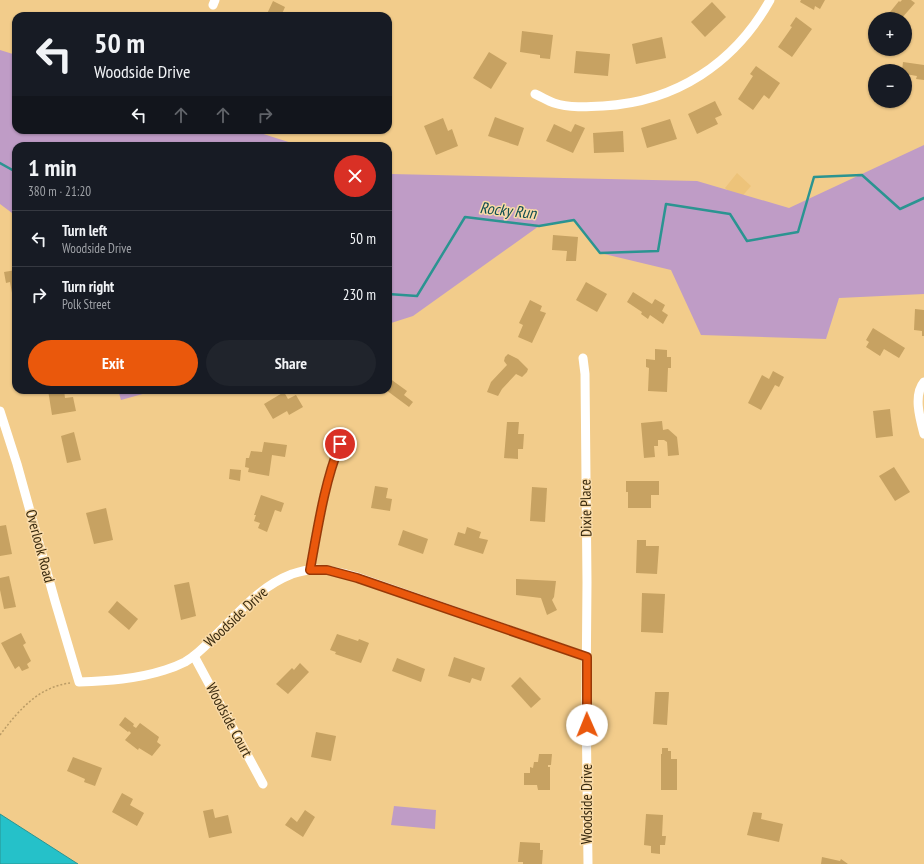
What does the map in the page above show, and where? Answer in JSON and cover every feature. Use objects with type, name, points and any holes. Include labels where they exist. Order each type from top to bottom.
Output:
[{"type":"street","points":[[535,94],[566,106],[592,107],[613,106],[633,102],[675,89],[701,75],[730,52],[745,37],[770,0]]},
{"type":"street","name":"Dixie Place","points":[[583,358],[585,374],[587,657]]},
{"type":"street","points":[[924,382],[919,394],[918,403],[924,434]]},
{"type":"street","name":"Overlook Road","points":[[0,411],[19,470],[54,601],[79,682]]},
{"type":"street","points":[[310,570],[328,481],[340,444]]},
{"type":"street","name":"Woodside Drive","points":[[79,682],[132,678],[155,673],[184,663],[204,648],[251,600],[263,590],[283,578],[298,572],[310,570],[327,570],[357,578],[587,657],[588,864]]},
{"type":"street","name":"Woodside Court","points":[[194,656],[263,784]]},
{"type":"path","points":[[0,735],[28,702],[38,695],[49,688],[79,682]]},
{"type":"shaded area","points":[[0,50],[12,54],[12,134],[264,134],[288,142],[12,142],[12,213],[0,204]]},
{"type":"shaded area","points":[[924,145],[924,294],[839,298],[826,339],[701,335],[671,270],[600,253],[574,220],[539,226],[413,316],[392,323],[392,174],[697,181],[789,208]]},
{"type":"shaded area","points":[[737,173],[751,186],[739,200],[725,188]]},
{"type":"shaded area","points":[[119,394],[143,394],[121,400]]},
{"type":"shaded area","points":[[394,806],[436,810],[435,829],[391,825]]},
{"type":"water","points":[[0,814],[78,864],[0,864]]},
{"type":"building","points":[[801,0],[825,0],[820,9],[815,6],[814,10],[800,2]]},
{"type":"building","points":[[902,0],[911,0],[915,3],[907,12],[890,12],[899,1],[900,2]]},
{"type":"building","points":[[273,1],[285,7],[283,12],[268,12]]},
{"type":"building","points":[[712,2],[726,17],[705,37],[691,22]]},
{"type":"building","points":[[796,17],[812,29],[792,57],[778,47],[792,27],[790,26]]},
{"type":"building","points":[[522,31],[553,35],[550,59],[540,58],[540,55],[520,52]]},
{"type":"building","points":[[662,37],[666,58],[636,64],[632,44]]},
{"type":"building","points":[[576,51],[610,54],[608,76],[574,73]]},
{"type":"building","points":[[489,52],[507,63],[491,89],[473,78]]},
{"type":"building","points":[[903,62],[924,65],[924,80],[916,79],[917,76],[912,75],[912,64],[903,64]]},
{"type":"building","points":[[756,66],[780,83],[769,99],[764,95],[753,110],[738,99],[753,76],[750,74]]},
{"type":"building","points":[[715,101],[722,115],[715,118],[718,124],[697,134],[688,114]]},
{"type":"building","points":[[495,117],[524,128],[518,146],[488,136]]},
{"type":"building","points":[[443,118],[448,131],[452,129],[458,146],[436,155],[424,126]]},
{"type":"building","points":[[670,119],[677,139],[647,148],[641,128]]},
{"type":"building","points":[[554,124],[571,132],[575,124],[585,128],[573,153],[546,141]]},
{"type":"building","points":[[623,131],[624,152],[594,153],[593,133]]},
{"type":"building","points":[[553,235],[578,237],[576,261],[566,261],[567,251],[552,250]]},
{"type":"building","points":[[12,271],[12,293],[10,282],[6,283],[4,272]]},
{"type":"building","points":[[586,282],[607,294],[597,312],[576,300]]},
{"type":"building","points":[[633,292],[652,304],[655,299],[665,305],[662,311],[668,315],[663,324],[650,315],[648,319],[641,314],[642,312],[627,302]]},
{"type":"building","points":[[530,300],[542,306],[540,311],[546,313],[532,343],[518,337],[523,325],[519,323]]},
{"type":"building","points":[[915,309],[924,310],[924,336],[922,336],[922,331],[914,330]]},
{"type":"building","points":[[873,328],[905,348],[899,358],[884,349],[880,356],[866,347],[869,342],[866,340]]},
{"type":"building","points":[[655,349],[667,350],[667,357],[671,357],[671,368],[668,368],[667,392],[648,391],[649,368],[646,367],[646,359],[655,360]]},
{"type":"building","points":[[508,354],[518,359],[528,369],[527,372],[522,377],[516,374],[502,389],[498,396],[487,392],[491,382],[507,365],[504,361]]},
{"type":"building","points":[[773,371],[784,377],[779,387],[775,385],[761,410],[748,403],[762,375],[769,379]]},
{"type":"building","points":[[392,380],[407,391],[404,395],[413,402],[409,407],[391,394]]},
{"type":"building","points":[[49,394],[64,394],[65,398],[73,397],[76,411],[52,415]]},
{"type":"building","points":[[281,394],[285,394],[288,399],[296,395],[303,407],[289,415],[287,411],[273,419],[264,404]]},
{"type":"building","points":[[890,409],[893,436],[876,438],[873,411]]},
{"type":"building","points":[[662,421],[663,430],[668,429],[677,437],[679,455],[668,456],[667,442],[664,440],[658,440],[658,446],[654,446],[655,457],[644,458],[641,423]]},
{"type":"building","points":[[507,422],[519,422],[518,434],[524,434],[523,449],[518,449],[518,459],[504,458]]},
{"type":"building","points":[[74,432],[81,460],[67,463],[61,436]]},
{"type":"building","points":[[264,442],[287,445],[285,457],[272,455],[269,476],[248,472],[249,468],[245,467],[246,458],[249,458],[251,451],[262,452]]},
{"type":"building","points":[[894,467],[910,492],[895,501],[879,476]]},
{"type":"building","points":[[230,469],[241,470],[240,481],[229,479]]},
{"type":"building","points":[[626,481],[659,481],[659,495],[651,495],[651,508],[628,508]]},
{"type":"building","points":[[375,486],[388,488],[386,498],[392,499],[390,511],[371,508]]},
{"type":"building","points":[[532,487],[547,488],[545,522],[530,521]]},
{"type":"building","points":[[261,495],[284,503],[281,512],[275,510],[267,532],[258,528],[260,523],[254,521],[256,515],[254,515]]},
{"type":"building","points":[[106,508],[113,540],[94,544],[86,513]]},
{"type":"building","points":[[6,525],[12,554],[0,556],[0,526]]},
{"type":"building","points":[[467,527],[481,532],[479,538],[488,540],[483,554],[454,545],[458,532],[465,534]]},
{"type":"building","points":[[403,530],[428,539],[423,554],[398,545]]},
{"type":"building","points":[[637,540],[646,540],[646,546],[659,546],[657,574],[636,573]]},
{"type":"building","points":[[9,576],[16,607],[4,609],[0,590],[0,578]]},
{"type":"building","points":[[516,579],[556,581],[554,597],[552,600],[557,610],[547,615],[541,598],[516,595]]},
{"type":"building","points":[[189,582],[196,616],[181,620],[174,585]]},
{"type":"building","points":[[642,593],[665,594],[663,633],[641,632]]},
{"type":"building","points":[[117,601],[138,619],[129,630],[108,612]]},
{"type":"building","points":[[21,633],[26,643],[23,645],[31,661],[27,664],[29,668],[22,671],[19,666],[15,669],[1,643]]},
{"type":"building","points":[[337,634],[369,643],[361,663],[335,654],[336,652],[330,650]]},
{"type":"building","points":[[454,657],[485,668],[481,681],[472,678],[470,683],[448,676]]},
{"type":"building","points":[[397,658],[425,669],[421,682],[392,671]]},
{"type":"building","points":[[300,663],[309,672],[288,694],[276,684],[292,668],[294,670]]},
{"type":"building","points":[[520,677],[541,699],[531,708],[511,686]]},
{"type":"building","points":[[655,692],[669,692],[667,725],[653,724]]},
{"type":"building","points":[[125,717],[134,724],[133,726],[136,728],[140,723],[159,737],[157,742],[161,745],[152,756],[139,748],[138,750],[125,740],[131,733],[119,725]]},
{"type":"building","points":[[316,732],[336,736],[331,761],[311,757]]},
{"type":"building","points":[[662,748],[668,748],[668,751],[671,751],[671,759],[677,759],[677,790],[661,790]]},
{"type":"building","points":[[539,754],[552,754],[551,765],[548,765],[548,767],[550,767],[550,790],[538,790],[537,785],[524,785],[524,773],[530,773],[530,767],[533,768],[534,762],[538,762]]},
{"type":"building","points":[[73,757],[102,768],[95,786],[84,782],[85,779],[67,771]]},
{"type":"building","points":[[122,793],[133,799],[130,805],[144,813],[137,826],[112,812]]},
{"type":"building","points":[[213,809],[215,818],[228,815],[232,833],[209,838],[203,811]]},
{"type":"building","points":[[305,810],[315,817],[303,837],[285,825],[291,817],[297,822]]},
{"type":"building","points":[[753,812],[762,813],[761,819],[783,824],[779,842],[747,835]]},
{"type":"building","points":[[646,814],[663,815],[662,836],[666,836],[665,845],[660,845],[660,854],[651,853],[651,846],[644,845]]},
{"type":"building","points":[[520,842],[540,843],[540,850],[543,850],[542,864],[523,864],[523,862],[518,862]]},
{"type":"building","points":[[822,857],[840,861],[841,859],[848,864],[821,864]]},
{"type":"waterway","name":"Rocky Run","points":[[0,163],[12,170]]},
{"type":"waterway","name":"Rocky Run","points":[[392,294],[417,296],[465,217],[539,226],[574,220],[600,253],[658,251],[666,204],[730,214],[747,241],[798,232],[814,177],[862,175],[900,209],[924,198]]},
{"type":"route","points":[[340,444],[328,481],[310,570],[327,570],[357,578],[587,657],[587,725]]}]
